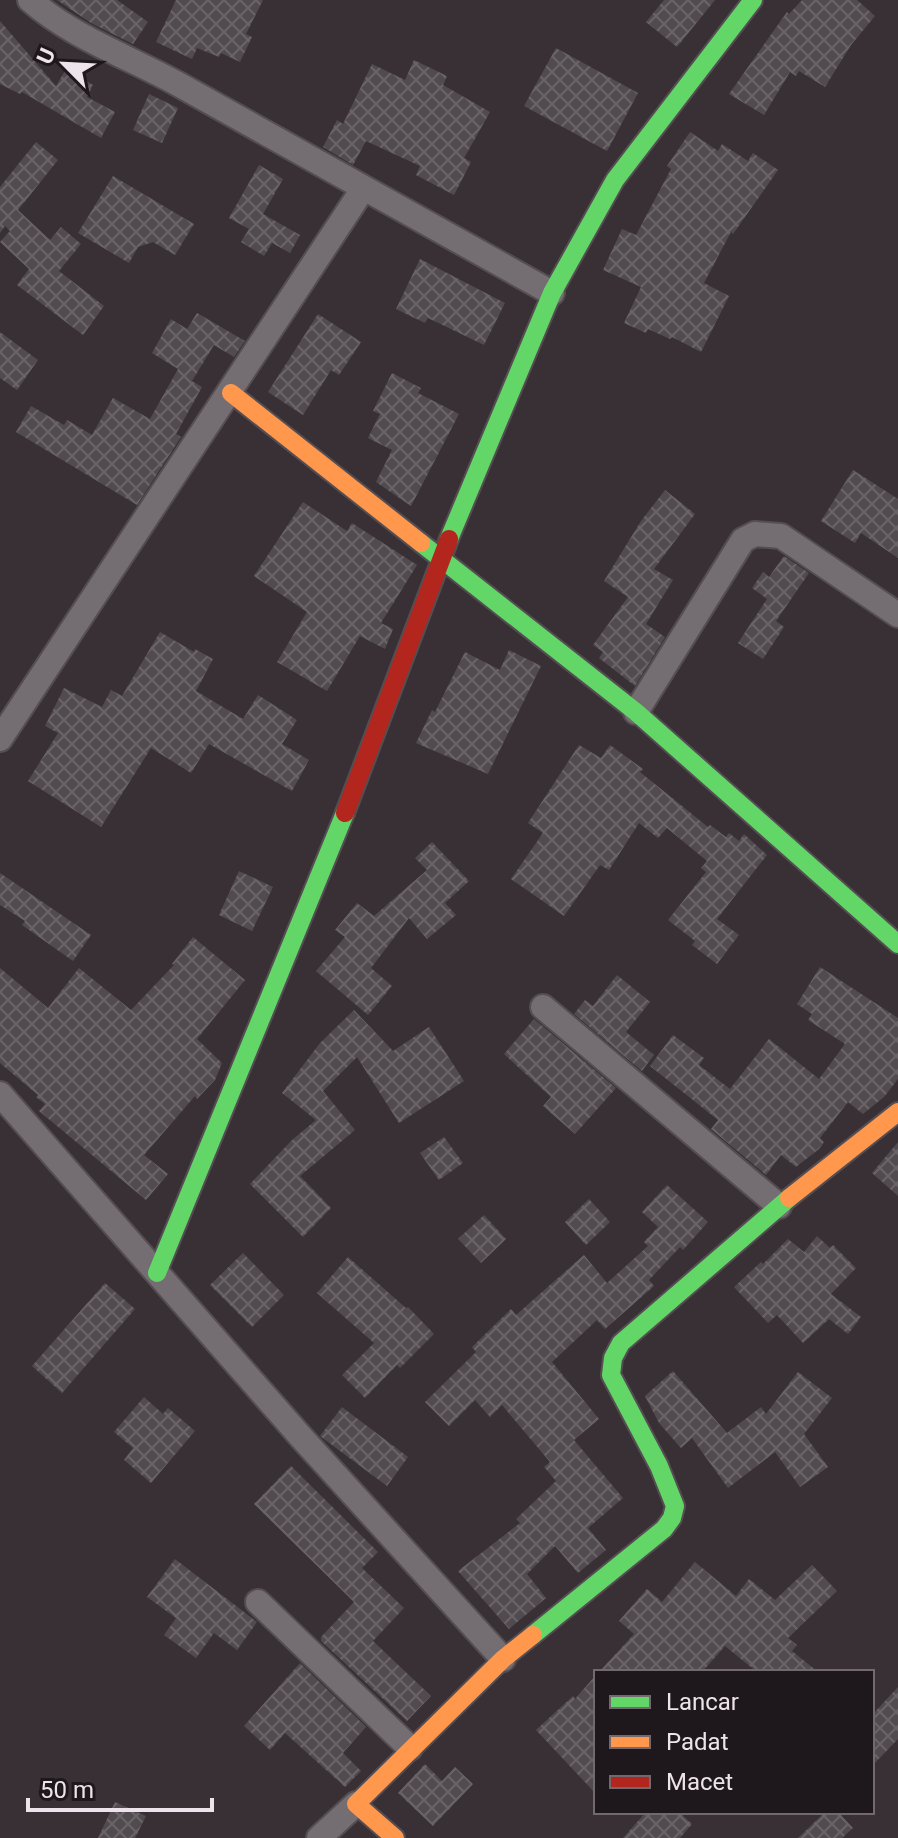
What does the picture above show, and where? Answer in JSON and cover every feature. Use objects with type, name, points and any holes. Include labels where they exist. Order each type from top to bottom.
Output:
[{"type":"street","points":[[30,0],[41,10],[92,40],[176,83],[552,293]]},
{"type":"street","points":[[157,1273],[325,867],[441,557],[552,293],[615,180],[753,0]]},
{"type":"street","points":[[0,739],[363,189]]},
{"type":"street","points":[[231,393],[636,712],[898,944]]},
{"type":"street","points":[[636,712],[743,540],[755,534],[781,536],[898,615]]},
{"type":"street","points":[[543,1007],[779,1206]]},
{"type":"street","points":[[0,1094],[301,1437],[503,1659]]},
{"type":"street","points":[[319,1838],[503,1659],[664,1529],[672,1518],[675,1506],[659,1466],[611,1375],[613,1358],[621,1343],[779,1206],[898,1112]]},
{"type":"street","points":[[258,1602],[410,1748]]},
{"type":"street","points":[[356,1804],[395,1838]]},
{"type":"building","points":[[57,0],[117,0],[148,22],[133,44],[91,23]]},
{"type":"building","points":[[176,0],[263,0],[246,34],[252,37],[240,62],[221,53],[219,57],[197,48],[192,59],[156,42]]},
{"type":"building","points":[[664,0],[715,0],[677,47],[646,22]]},
{"type":"building","points":[[802,0],[857,0],[875,16],[851,45],[825,87],[799,71],[796,76],[790,72],[764,115],[729,94],[787,12],[789,14]]},
{"type":"building","points":[[0,21],[56,86],[66,69],[93,85],[87,97],[115,112],[101,138],[22,92],[20,94],[0,84]]},
{"type":"building","points":[[556,48],[638,93],[607,151],[524,106]]},
{"type":"building","points":[[414,60],[447,76],[443,85],[490,112],[464,158],[471,162],[454,195],[416,175],[420,166],[366,141],[353,165],[323,147],[337,120],[343,124],[372,64],[405,80]]},
{"type":"building","points":[[149,94],[178,108],[162,143],[133,130]]},
{"type":"building","points":[[690,132],[718,151],[722,144],[748,161],[753,153],[778,170],[733,234],[731,232],[704,283],[729,296],[701,352],[672,337],[670,339],[648,329],[646,333],[624,323],[641,287],[603,270],[622,229],[636,235],[671,169],[667,166]]},
{"type":"building","points":[[36,142],[58,160],[18,210],[50,240],[61,227],[81,244],[59,271],[104,306],[83,335],[17,285],[29,269],[0,242],[10,231],[5,226],[0,233],[0,187]]},
{"type":"building","points":[[259,165],[283,179],[263,214],[300,235],[290,253],[272,243],[264,256],[241,242],[249,229],[229,218]]},
{"type":"building","points":[[113,176],[194,224],[175,255],[153,242],[138,247],[129,263],[78,233]]},
{"type":"building","points":[[420,259],[505,303],[484,345],[428,318],[425,323],[396,309]]},
{"type":"building","points":[[197,313],[245,341],[234,357],[214,345],[192,381],[202,387],[176,434],[181,437],[137,505],[16,432],[31,406],[64,425],[67,420],[92,435],[113,398],[150,419],[178,369],[152,353],[171,319],[187,329]]},
{"type":"building","points":[[318,314],[361,342],[339,375],[331,370],[303,415],[268,392]]},
{"type":"building","points":[[0,332],[38,360],[17,390],[0,378]]},
{"type":"building","points":[[392,373],[421,388],[418,393],[459,414],[411,506],[376,482],[392,450],[368,438],[380,414],[373,411]]},
{"type":"building","points":[[853,470],[898,499],[898,558],[861,533],[855,543],[821,521]]},
{"type":"building","points":[[665,490],[695,514],[654,569],[673,580],[646,624],[665,637],[635,686],[599,658],[603,652],[593,645],[628,597],[604,581],[641,521]]},
{"type":"building","points":[[303,502],[347,531],[352,523],[417,565],[381,623],[393,629],[385,649],[360,636],[327,691],[277,662],[307,612],[254,576]]},
{"type":"building","points":[[784,556],[809,573],[776,621],[784,627],[763,659],[738,643],[767,599],[752,588],[763,572],[769,577]]},
{"type":"building","points":[[160,632],[213,659],[196,691],[243,719],[258,695],[297,720],[282,744],[309,760],[292,791],[209,744],[191,773],[151,748],[101,827],[28,781],[58,733],[45,726],[64,688],[102,707],[111,690],[122,696]]},
{"type":"building","points":[[509,650],[541,666],[488,774],[416,743],[465,652],[500,670]]},
{"type":"building","points":[[579,745],[601,758],[610,745],[643,769],[640,772],[708,827],[710,825],[726,837],[729,833],[739,841],[744,834],[767,855],[717,919],[739,935],[717,964],[692,945],[695,941],[668,920],[706,872],[701,868],[707,861],[667,828],[658,838],[639,823],[609,870],[600,865],[564,916],[511,879],[543,833],[528,823]]},
{"type":"building","points":[[432,842],[469,881],[445,903],[456,915],[427,939],[409,918],[371,968],[392,986],[368,1015],[316,971],[345,937],[335,930],[357,903],[374,916],[427,870],[415,858]]},
{"type":"building","points":[[239,871],[273,887],[252,931],[219,915]]},
{"type":"building","points":[[0,873],[91,935],[73,961],[22,925],[25,921],[0,905]]},
{"type":"building","points":[[193,937],[245,980],[197,1039],[222,1063],[215,1080],[197,1099],[195,1096],[144,1155],[168,1174],[146,1200],[39,1111],[45,1104],[36,1097],[38,1095],[0,1063],[0,968],[48,1008],[79,968],[131,1010],[174,965]]},
{"type":"building","points":[[820,967],[898,1018],[898,1079],[884,1097],[863,1114],[848,1102],[820,1138],[824,1142],[819,1149],[796,1167],[781,1155],[766,1175],[711,1129],[718,1120],[650,1066],[673,1035],[704,1058],[699,1065],[730,1089],[769,1039],[819,1079],[845,1044],[808,1020],[812,1014],[797,1004]]},
{"type":"building","points":[[617,975],[650,1002],[626,1032],[654,1055],[642,1071],[574,1014],[585,1000],[593,1006]]},
{"type":"building","points":[[354,1010],[393,1051],[429,1027],[464,1081],[399,1123],[357,1057],[323,1091],[355,1130],[300,1176],[331,1208],[303,1237],[250,1184],[316,1120],[282,1093],[320,1043]]},
{"type":"building","points":[[534,1019],[616,1088],[575,1134],[543,1106],[551,1097],[504,1054]]},
{"type":"building","points":[[444,1137],[463,1163],[439,1180],[420,1153]]},
{"type":"building","points":[[898,1142],[898,1196],[872,1173]]},
{"type":"building","points":[[667,1185],[708,1222],[683,1250],[680,1247],[649,1280],[654,1286],[605,1329],[597,1320],[552,1362],[599,1419],[574,1440],[623,1498],[588,1528],[606,1550],[578,1573],[555,1546],[527,1574],[546,1598],[509,1629],[458,1571],[520,1523],[516,1519],[556,1481],[544,1467],[550,1462],[502,1405],[490,1417],[475,1400],[449,1426],[425,1402],[476,1352],[472,1347],[511,1309],[516,1315],[584,1255],[607,1283],[648,1246],[644,1242],[658,1227],[642,1212]]},
{"type":"building","points":[[589,1199],[610,1222],[586,1245],[565,1222]]},
{"type":"building","points":[[484,1215],[506,1239],[481,1263],[458,1239]]},
{"type":"building","points":[[817,1236],[830,1248],[833,1245],[856,1268],[831,1294],[861,1317],[848,1334],[829,1319],[803,1343],[777,1315],[768,1323],[734,1287],[788,1239],[804,1252]]},
{"type":"building","points":[[243,1253],[284,1295],[252,1327],[210,1285]]},
{"type":"building","points":[[348,1257],[408,1307],[434,1334],[400,1368],[397,1365],[365,1398],[342,1375],[374,1343],[317,1293]]},
{"type":"building","points":[[105,1283],[135,1309],[62,1393],[32,1366]]},
{"type":"building","points":[[673,1371],[727,1433],[761,1407],[766,1414],[798,1372],[832,1398],[804,1434],[828,1467],[800,1487],[775,1452],[728,1488],[692,1438],[681,1448],[659,1423],[645,1396]]},
{"type":"building","points":[[144,1397],[163,1414],[168,1408],[195,1431],[151,1483],[124,1460],[133,1448],[114,1432]]},
{"type":"building","points":[[342,1407],[408,1457],[387,1486],[320,1436]]},
{"type":"building","points":[[291,1466],[378,1552],[362,1568],[404,1608],[373,1641],[431,1696],[407,1721],[321,1641],[321,1637],[354,1602],[254,1504]]},
{"type":"building","points":[[175,1559],[257,1622],[237,1650],[214,1633],[196,1658],[164,1635],[176,1618],[147,1597]]},
{"type":"building","points":[[695,1562],[736,1596],[749,1579],[775,1600],[812,1565],[837,1591],[788,1638],[797,1645],[792,1651],[816,1670],[755,1670],[725,1646],[704,1670],[601,1670],[634,1634],[619,1621],[647,1589],[662,1602]]},
{"type":"building","points":[[300,1663],[366,1727],[343,1753],[361,1771],[345,1787],[285,1733],[270,1750],[244,1726]]},
{"type":"building","points":[[594,1677],[594,1792],[536,1730],[573,1696],[575,1699]]},
{"type":"building","points":[[898,1687],[898,1739],[874,1764],[874,1713]]},
{"type":"building","points":[[425,1764],[442,1781],[455,1767],[473,1784],[433,1826],[398,1793]]},
{"type":"building","points":[[115,1802],[146,1816],[135,1838],[98,1838]]},
{"type":"building","points":[[644,1814],[681,1814],[692,1824],[680,1838],[623,1838]]},
{"type":"building","points":[[823,1814],[840,1814],[853,1828],[842,1838],[798,1838]]},
{"type":"traffic: fast","points":[[449,539],[552,293],[615,180],[753,0]]},
{"type":"traffic: fast","points":[[421,543],[636,712],[898,944]]},
{"type":"traffic: fast","points":[[157,1273],[345,813]]},
{"type":"traffic: fast","points":[[533,1635],[664,1529],[672,1518],[675,1506],[659,1466],[611,1375],[613,1358],[621,1343],[789,1198]]},
{"type":"traffic: slow","points":[[231,393],[421,543]]},
{"type":"traffic: slow","points":[[789,1198],[898,1112]]},
{"type":"traffic: slow","points":[[395,1838],[356,1804],[503,1659],[533,1635]]},
{"type":"traffic: jam","points":[[345,813],[449,539]]}]
